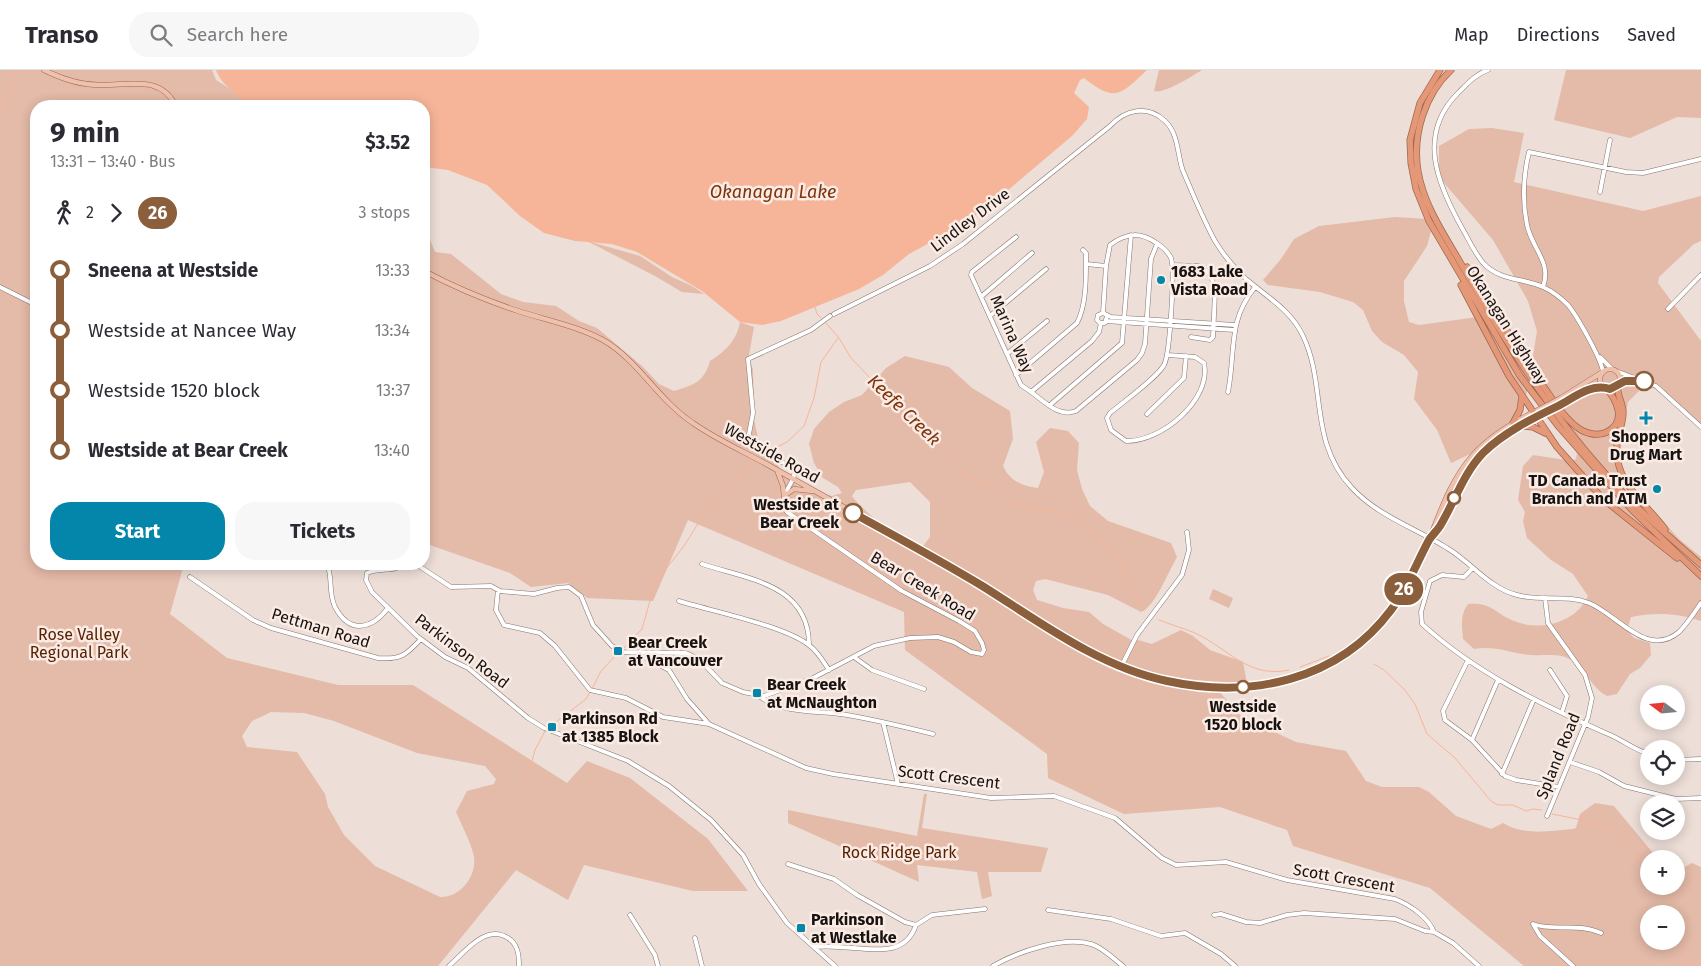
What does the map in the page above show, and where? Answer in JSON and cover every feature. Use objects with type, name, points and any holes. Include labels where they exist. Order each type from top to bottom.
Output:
[{"type":"highway","name":"Okanagan Highway","points":[[1440,70],[1420,103],[1414,118],[1410,140],[1411,163],[1416,189],[1422,208],[1436,236],[1520,376],[1559,427],[1633,511],[1701,576]]},
{"type":"highway","name":"Okanagan Highway","points":[[1450,70],[1432,94],[1424,111],[1417,152],[1421,186],[1428,205],[1520,362],[1565,427],[1628,498],[1701,565]]},
{"type":"highway","points":[[1443,232],[1532,370],[1559,408],[1581,430],[1599,434],[1608,432],[1615,425],[1618,407],[1615,399],[1604,387]]},
{"type":"highway","points":[[1436,236],[1483,330],[1522,396],[1537,413],[1550,438],[1574,469],[1603,498],[1693,570]]},
{"type":"highway","points":[[1618,384],[1618,392],[1623,410],[1617,445],[1621,476],[1628,487],[1674,540]]},
{"type":"highway","points":[[1513,423],[1520,410],[1522,396]]},
{"type":"highway","points":[[1521,426],[1538,429],[1550,438]]},
{"type":"main road","points":[[44,70],[64,80],[85,84],[149,83],[166,93],[171,100]]},
{"type":"main road","name":"Westside Road","points":[[430,274],[485,300],[605,341],[622,354],[667,404],[712,435],[963,575],[1099,657],[1121,667],[1166,681],[1216,688],[1271,684],[1308,674],[1346,653],[1365,639],[1383,620],[1399,598],[1430,537],[1433,523],[1461,470],[1481,447],[1513,423],[1590,388],[1604,387]]},
{"type":"main road","points":[[1614,370],[1620,377],[1618,384],[1613,388],[1604,387],[1600,378],[1603,372],[1614,370]]},
{"type":"main road","name":"Westside Road","points":[[1562,401],[1603,372]]},
{"type":"main road","name":"Westside Road","points":[[1430,537],[1439,528],[1475,462],[1488,449],[1537,413]]},
{"type":"main road","points":[[777,470],[784,496],[794,489],[816,492]]},
{"type":"street","points":[[1488,70],[1470,81],[1452,99],[1442,116],[1435,139],[1434,159],[1436,174],[1452,210],[1484,264],[1505,278],[1543,287],[1568,305],[1597,354],[1603,372]]},
{"type":"street","name":"Lindley Drive","points":[[793,479],[794,467],[776,460],[748,439],[753,413],[748,359],[815,328],[832,315],[930,266],[963,244],[1110,126],[1120,115],[1137,110],[1150,112],[1165,121],[1175,137],[1182,169],[1216,241],[1244,278],[1289,314],[1304,338],[1310,355],[1325,440],[1344,478],[1371,505],[1430,537],[1496,586],[1511,593],[1545,598],[1574,598],[1589,603],[1612,615],[1642,638],[1654,641],[1666,639],[1677,633],[1701,603]]},
{"type":"street","points":[[1600,192],[1610,140]]},
{"type":"street","points":[[1543,287],[1546,267],[1531,239],[1524,194],[1523,179],[1528,152],[1605,168],[1643,173],[1701,159]]},
{"type":"street","points":[[1050,405],[1122,343],[1131,234]]},
{"type":"street","points":[[1106,321],[1106,266],[1110,245],[1131,234],[1146,236],[1166,250],[1172,265],[1168,355],[1160,371],[1110,412],[1107,418],[1112,430],[1126,441],[1162,432],[1196,400],[1203,386],[1206,373],[1204,363],[1195,357],[1168,355]]},
{"type":"street","name":"Marina Way","points":[[1016,237],[972,272],[971,275],[1021,384],[1031,392],[1092,341],[1099,332],[1101,323],[1097,316],[1105,314]]},
{"type":"street","points":[[1031,392],[1063,413],[1076,411],[1137,360],[1145,344],[1150,259],[1157,244]]},
{"type":"street","points":[[1016,375],[1077,324],[1082,311],[1086,264],[1086,253],[1083,250]]},
{"type":"street","points":[[982,296],[1032,253]]},
{"type":"street","points":[[1086,264],[1106,266]]},
{"type":"street","points":[[1172,265],[1199,266],[1208,272],[1215,286],[1214,337],[1210,340],[1191,337]]},
{"type":"street","points":[[990,316],[1046,269]]},
{"type":"street","points":[[1668,309],[1701,275]]},
{"type":"street","points":[[0,287],[30,302]]},
{"type":"street","points":[[1228,392],[1234,327],[1245,300],[1255,287]]},
{"type":"street","points":[[1105,314],[1125,320]]},
{"type":"street","points":[[1101,323],[1125,320],[1234,327]]},
{"type":"street","points":[[1007,354],[1046,321]]},
{"type":"street","points":[[1597,354],[1614,370],[1656,386],[1701,427]]},
{"type":"street","points":[[1147,414],[1184,378],[1186,356]]},
{"type":"street","points":[[1618,384],[1645,381]]},
{"type":"street","points":[[784,496],[793,479]]},
{"type":"street","name":"Bear Creek Road","points":[[425,570],[451,587],[491,586],[498,590],[534,594],[556,588],[569,588],[581,596],[593,626],[612,646],[623,652],[686,653],[699,659],[722,683],[743,692],[764,696],[829,670],[874,646],[927,637],[938,637],[954,642],[978,654],[984,650],[975,632],[902,591],[787,512],[782,505],[784,496]]},
{"type":"street","points":[[1121,667],[1137,635],[1182,575],[1189,550],[1187,532]]},
{"type":"street","points":[[702,564],[763,582],[793,600],[809,629],[809,645]]},
{"type":"street","points":[[1473,568],[1464,577],[1442,575],[1430,581],[1420,620],[1429,630],[1498,680],[1640,752]]},
{"type":"street","points":[[328,570],[335,607],[353,624],[361,627],[369,625],[378,620],[388,608]]},
{"type":"street","name":"Parkinson Road","points":[[375,570],[367,573],[366,580],[372,592],[421,639],[445,657],[468,668],[528,718],[544,728],[628,761],[669,786],[711,820],[744,855],[759,884],[787,923],[835,966]]},
{"type":"street","name":"Pettman Road","points":[[190,577],[253,620],[271,628],[378,658],[392,660],[402,657],[421,639]]},
{"type":"street","name":"Scott Crescent","points":[[498,590],[496,610],[504,625],[540,633],[571,664],[590,690],[626,698],[663,717],[709,724],[806,768],[833,774],[991,798],[1043,795],[1067,799],[1115,818],[1168,862],[1184,865],[1226,862],[1287,880],[1395,899],[1403,902],[1431,924],[1434,932]]},
{"type":"street","name":"Spland Road","points":[[1545,598],[1546,618],[1552,630],[1589,683],[1592,704],[1586,724],[1547,816]]},
{"type":"street","points":[[679,602],[779,630],[809,645],[829,670]]},
{"type":"street","points":[[640,652],[642,656],[669,670],[687,699],[709,724]]},
{"type":"street","points":[[854,657],[872,670],[924,690]]},
{"type":"street","points":[[1468,660],[1442,715],[1445,720],[1472,740],[1502,774],[1516,780],[1559,787]]},
{"type":"street","points":[[1550,670],[1567,696],[1562,712]]},
{"type":"street","points":[[1472,740],[1498,680]]},
{"type":"street","points":[[758,695],[768,703],[802,712],[845,714],[933,734]]},
{"type":"street","points":[[1502,774],[1534,699]]},
{"type":"street","points":[[884,722],[898,784]]},
{"type":"street","points":[[1685,760],[1701,759]]},
{"type":"street","points":[[1570,762],[1599,772],[1624,786],[1676,799],[1701,798]]},
{"type":"street","points":[[788,864],[834,879],[857,895],[905,922],[916,924],[932,915],[985,909]]},
{"type":"street","points":[[1048,910],[1111,919],[1161,936],[1182,932],[1221,954],[1235,966]]},
{"type":"street","points":[[630,914],[655,955],[658,966]]},
{"type":"street","points":[[1214,915],[1221,914],[1246,922],[1260,923],[1288,915],[1304,914],[1395,919],[1425,931],[1434,932],[1453,943],[1479,966]]},
{"type":"street","points":[[907,949],[916,924]]},
{"type":"street","points":[[1573,966],[1540,936],[1533,924],[1539,926],[1573,926],[1601,933]]},
{"type":"street","points":[[450,966],[474,943],[492,934],[504,936],[515,944],[519,957],[518,966]]},
{"type":"street","points":[[694,938],[702,966]]},
{"type":"street","points":[[993,966],[1010,956],[1072,941],[1093,945],[1123,966]]},
{"type":"street","points":[[814,947],[828,945],[864,954]]},
{"type":"green space","name":"Rose Valley Regional Park","points":[[0,70],[212,70],[216,80],[237,93],[241,100],[30,100],[30,570],[182,570],[170,614],[227,658],[338,685],[413,685],[567,783],[587,761],[630,778],[708,839],[748,891],[693,891],[584,865],[568,900],[516,870],[438,966],[0,966]],"holes":[[[271,712],[304,713],[334,721],[417,753],[485,766],[496,779],[494,784],[467,791],[456,812],[469,840],[474,857],[473,871],[466,884],[460,890],[454,894],[440,897],[375,866],[344,835],[328,807],[325,794],[297,752],[247,747],[242,736],[252,721]]]},
{"type":"green space","points":[[1159,70],[1202,70],[1165,90],[1154,91]]},
{"type":"green space","points":[[1566,70],[1701,70],[1701,118],[1677,117],[1630,138],[1554,120]]},
{"type":"green space","points":[[1492,128],[1524,133],[1514,182],[1643,211],[1701,196],[1701,241],[1694,244],[1659,277],[1658,283],[1701,341],[1701,428],[1655,389],[1646,384],[1628,402],[1620,443],[1621,464],[1631,485],[1679,539],[1701,557],[1701,621],[1684,616],[1666,614],[1631,617],[1627,630],[1634,638],[1650,643],[1651,655],[1640,668],[1630,674],[1617,694],[1607,696],[1602,693],[1578,665],[1563,656],[1524,654],[1490,648],[1474,649],[1463,639],[1463,616],[1468,604],[1488,606],[1514,621],[1535,626],[1556,623],[1566,619],[1575,613],[1588,596],[1573,574],[1551,560],[1527,538],[1523,521],[1525,512],[1518,500],[1523,466],[1533,455],[1572,461],[1576,459],[1577,453],[1535,378],[1533,356],[1537,331],[1528,301],[1493,240],[1439,177],[1439,146],[1469,129]]},
{"type":"green space","points":[[1395,217],[1427,219],[1432,227],[1427,246],[1404,281],[1404,301],[1409,322],[1419,325],[1493,315],[1530,384],[1518,416],[1500,440],[1451,463],[1437,430],[1414,399],[1418,372],[1404,355],[1382,342],[1372,331],[1363,310],[1353,302],[1320,292],[1268,285],[1263,280],[1281,259],[1294,239],[1319,226]]},
{"type":"green space","points":[[430,240],[435,252],[451,254],[501,294],[523,302],[556,306],[579,321],[597,328],[642,366],[659,384],[674,391],[697,382],[705,374],[710,361],[726,349],[733,340],[740,322],[754,327],[749,355],[753,370],[754,419],[758,438],[786,477],[799,487],[832,496],[842,493],[838,487],[823,478],[814,463],[809,444],[814,429],[829,412],[844,402],[862,395],[886,368],[905,356],[949,367],[972,388],[1010,411],[1013,439],[1003,466],[1013,479],[1022,484],[1038,488],[1044,472],[1036,442],[1050,428],[1068,431],[1079,443],[1077,470],[1082,489],[1090,506],[1108,521],[1171,543],[1177,557],[1156,596],[1146,609],[1141,612],[1108,595],[1045,579],[1036,581],[1033,590],[1037,600],[1063,608],[1089,612],[1103,624],[1135,642],[1138,640],[1152,644],[1181,630],[1193,636],[1210,650],[1243,662],[1248,688],[1216,688],[1242,717],[1296,742],[1346,751],[1366,781],[1382,787],[1419,787],[1429,792],[1456,816],[1491,829],[1503,823],[1519,830],[1528,831],[1573,829],[1576,828],[1580,814],[1595,803],[1614,806],[1640,837],[1640,840],[1642,840],[1651,850],[1640,850],[1640,895],[1685,895],[1685,867],[1692,863],[1701,867],[1701,966],[1524,966],[1430,888],[1293,846],[1287,830],[1220,807],[1124,814],[1048,778],[1047,754],[905,650],[904,612],[688,520],[653,601],[587,598],[568,583],[531,587],[510,573],[430,545]],"holes":[[[910,482],[930,502],[930,537],[921,549],[907,546],[868,513],[852,496],[856,490]]]},
{"type":"green space","points":[[587,241],[640,256],[672,277],[704,294],[682,292]]},
{"type":"green space","points":[[1213,589],[1233,598],[1229,608],[1209,599]]},
{"type":"green space","name":"Rock Ridge Park","points":[[924,794],[927,794],[922,828],[1048,848],[1041,872],[988,872],[992,896],[982,899],[977,872],[917,865],[919,882],[788,823],[788,810],[917,836]]},
{"type":"water","name":"Okanagan Lake","points":[[216,70],[1147,70],[1124,90],[1117,93],[1104,91],[1084,78],[1080,80],[1074,93],[1089,107],[1087,119],[1072,136],[988,207],[957,228],[909,254],[883,275],[859,289],[781,321],[762,325],[740,322],[702,291],[637,252],[612,244],[575,241],[544,233],[520,216],[487,185],[448,170],[430,168],[430,100],[240,100],[218,75]]},
{"type":"waterway","points":[[0,118],[17,70]]},
{"type":"waterway","name":"Keefe Creek","points":[[815,307],[817,314],[821,318]]},
{"type":"waterway","name":"Keefe Creek","points":[[826,323],[839,338],[851,358],[880,388],[928,429],[960,471],[990,486],[1015,504],[1040,511],[1059,512],[1085,524],[1119,559],[1139,605],[1145,610]]},
{"type":"waterway","points":[[769,451],[787,442],[804,426],[814,398],[821,362],[838,338]]},
{"type":"waterway","points":[[622,650],[642,629],[655,583],[684,546],[717,493],[755,462]]},
{"type":"waterway","name":"Keefe Creek","points":[[1159,620],[1207,639],[1250,666],[1275,672],[1289,670]]},
{"type":"waterway","points":[[592,689],[601,671],[619,652]]},
{"type":"waterway","name":"Keefe Creek","points":[[1300,667],[1329,656]]},
{"type":"waterway","name":"Keefe Creek","points":[[1374,664],[1384,670],[1404,689],[1415,704],[1427,734],[1455,758],[1491,801],[1498,805],[1513,805],[1526,811],[1533,809],[1542,810]]},
{"type":"waterway","points":[[548,728],[586,699],[590,692]]},
{"type":"waterway","points":[[526,782],[535,750],[545,731]]},
{"type":"waterway","name":"Keefe Creek","points":[[1552,814],[1602,824],[1615,833],[1640,858]]},
{"type":"waterway","name":"Keefe Creek","points":[[1668,895],[1671,905]]},
{"type":"waterway","name":"Keefe Creek","points":[[1683,950],[1694,966]]},
{"type":"bus line","name":"26","points":[[853,513],[963,575],[1099,657],[1116,665],[1166,681],[1202,687],[1246,687],[1271,684],[1300,677],[1327,665],[1365,639],[1374,630],[1399,598],[1430,537],[1439,528],[1465,477],[1475,462],[1488,449],[1541,414],[1590,388],[1604,387],[1610,389],[1618,383],[1625,381],[1644,381]]},
{"type":"place","name":"1683 Lake Vista Road","points":[[1161,280]]},
{"type":"place","name":"Shoppers Drug Mart","points":[[1646,418]]},
{"type":"place","name":"TD Canada Trust Branch and ATM","points":[[1657,489]]},
{"type":"place","name":"Westside at Bear Creek","points":[[853,513]]},
{"type":"place","name":"Bear Creek at Vancouver","points":[[618,651]]},
{"type":"place","name":"Westside 1520 block","points":[[1243,687]]},
{"type":"place","name":"Bear Creek at McNaughton","points":[[757,693]]},
{"type":"place","name":"Parkinson Rd at 1385 Block","points":[[552,727]]},
{"type":"place","name":"Parkinson at Westlake","points":[[801,928]]}]
